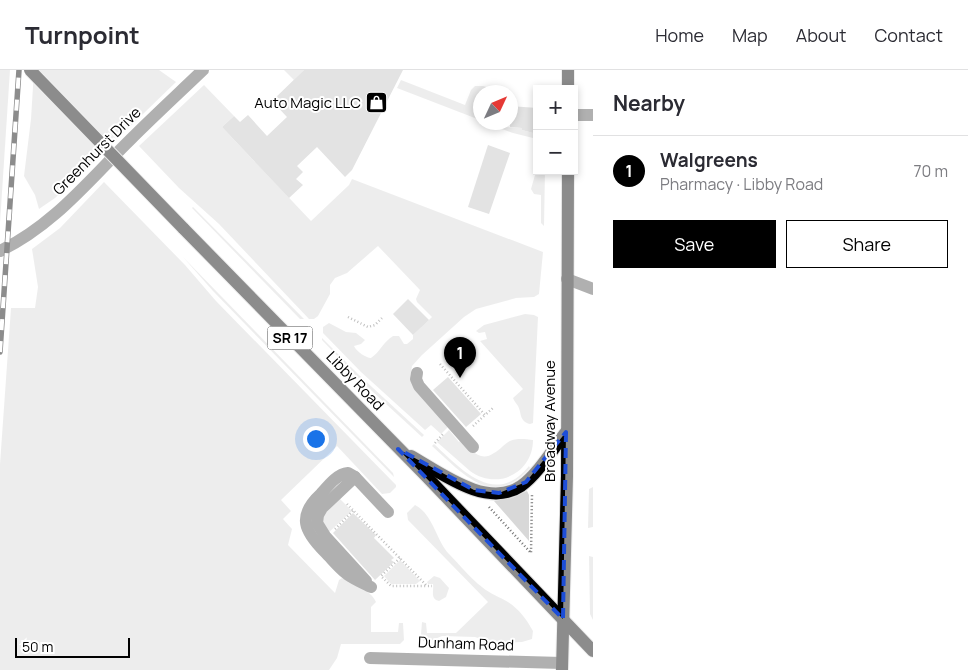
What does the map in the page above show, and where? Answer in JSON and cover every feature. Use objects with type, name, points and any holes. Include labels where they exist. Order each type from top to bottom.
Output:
[{"type":"main road","name":"Libby Road","points":[[30,70],[593,651]]},
{"type":"main road","points":[[568,70],[568,85]]},
{"type":"main road","name":"Broadway Avenue","points":[[562,666],[566,538],[568,175]]},
{"type":"main road","points":[[398,449],[474,490],[486,493],[499,493],[516,489],[526,482],[566,432]]},
{"type":"street","name":"Greenhurst Drive","points":[[4,249],[57,214],[203,70]]},
{"type":"street","points":[[578,115],[593,115]]},
{"type":"street","points":[[567,279],[593,289]]},
{"type":"street","points":[[417,373],[416,379],[420,386],[473,447]]},
{"type":"street","points":[[354,477],[322,508],[318,516],[318,527],[371,586],[347,574],[311,538],[305,518],[309,506],[341,475],[348,474],[354,477],[388,512]]},
{"type":"street","name":"Dunham Road","points":[[370,658],[562,666]]},
{"type":"path","points":[[348,317],[368,328],[375,325],[383,317]]},
{"type":"path","points":[[440,364],[485,416]]},
{"type":"path","points":[[467,431],[493,408]]},
{"type":"path","points":[[486,504],[531,553],[532,491]]},
{"type":"path","points":[[337,494],[427,586]]},
{"type":"path","points":[[326,537],[354,510]]},
{"type":"path","points":[[400,558],[381,576],[391,586],[432,586]]},
{"type":"highlighted area","points":[[566,432],[563,619],[426,476],[398,449],[474,490],[499,493],[526,482]]},
{"type":"shaded area","points":[[0,70],[10,70],[0,223]]},
{"type":"shaded area","points":[[34,70],[159,70],[176,82],[79,176],[55,198],[39,209],[35,195],[24,176],[31,119]]},
{"type":"shaded area","points":[[284,70],[304,70],[294,80]]},
{"type":"shaded area","points":[[401,80],[465,105],[473,88],[473,117],[397,88]]},
{"type":"shaded area","points":[[204,85],[234,116],[222,127],[311,221],[349,185],[352,179],[543,252],[539,294],[534,297],[516,298],[476,309],[464,317],[412,366],[410,378],[449,426],[441,434],[431,425],[425,430],[361,372],[323,333],[323,327],[329,323],[346,332],[356,333],[365,340],[361,344],[354,346],[355,348],[364,356],[371,358],[393,336],[399,336],[404,344],[407,344],[413,339],[413,335],[432,317],[417,302],[416,299],[420,290],[378,246],[347,273],[335,278],[330,285],[330,294],[318,316],[314,319],[309,319],[219,224],[179,188],[139,146]]},
{"type":"shaded area","points":[[518,128],[522,128],[522,130],[533,133],[533,138],[505,130],[518,130]]},
{"type":"shaded area","points":[[535,175],[545,175],[544,226],[541,223],[541,195],[534,194],[531,189]]},
{"type":"shaded area","points":[[104,182],[185,265],[216,301],[396,485],[390,493],[382,494],[337,446],[281,500],[291,511],[283,519],[292,529],[288,545],[335,593],[339,580],[342,578],[361,587],[374,598],[376,602],[371,607],[371,632],[398,632],[399,623],[403,623],[404,640],[400,644],[341,644],[337,658],[329,670],[0,670],[0,464],[11,308],[35,308],[38,287],[32,249],[60,228]]},
{"type":"shaded area","points":[[193,207],[304,319],[300,319]]},
{"type":"shaded area","points":[[183,257],[393,473],[394,477],[213,291]]},
{"type":"shaded area","points":[[525,314],[538,317],[533,423],[530,424],[522,419],[513,398],[523,389],[480,341],[487,339],[485,332],[479,333],[476,331],[484,325]]},
{"type":"shaded area","points":[[322,338],[424,435],[422,437],[361,381]]},
{"type":"shaded area","points":[[449,430],[459,442],[461,440],[480,456],[489,456],[510,441],[518,439],[533,440],[531,452],[527,462],[512,475],[502,479],[480,477],[470,471],[437,442]]},
{"type":"shaded area","points":[[434,444],[467,473],[491,484],[504,484],[516,478],[529,466],[530,468],[516,480],[503,486],[491,487],[478,483],[466,476],[432,446]]},
{"type":"shaded area","points":[[593,487],[593,527],[588,528],[589,489]]},
{"type":"shaded area","points":[[527,491],[529,495],[529,541],[494,501],[512,498]]},
{"type":"shaded area","points":[[339,498],[352,511],[328,533],[322,524],[323,515]]},
{"type":"shaded area","points":[[415,505],[426,514],[449,554],[469,576],[492,594],[512,605],[522,615],[533,631],[532,639],[522,642],[494,643],[475,637],[442,636],[428,642],[423,641],[421,634],[422,622],[426,623],[427,633],[456,633],[488,602],[408,520],[407,513]]},
{"type":"shaded area","points":[[589,556],[593,557],[593,620],[590,614]]},
{"type":"shaded area","points":[[400,560],[420,581],[416,584],[391,584],[384,576]]},
{"type":"shaded area","points":[[434,576],[440,578],[449,588],[446,597],[439,601],[433,597],[433,584],[428,584],[427,582]]},
{"type":"building","points":[[304,70],[403,70],[352,170],[345,177],[317,147],[297,166],[303,172],[296,179],[303,185],[289,198],[222,127],[234,116],[240,122],[248,115],[267,136],[287,117],[272,101]]},
{"type":"building","points":[[518,107],[533,108],[533,133],[522,130],[522,128],[518,128]]},
{"type":"building","points":[[488,145],[510,153],[489,214],[468,207]]},
{"type":"building","points":[[408,299],[429,320],[413,335],[393,314]]},
{"type":"building","points":[[448,377],[481,414],[466,427],[433,390]]},
{"type":"building","points":[[353,513],[376,535],[374,538],[394,558],[391,560],[394,562],[375,580],[333,533]]},
{"type":"railway","points":[[0,352],[19,70]]},
{"type":"place","name":"Auto Magic LLC","points":[[377,103]]},
{"type":"place","name":"Walgreens","points":[[460,378]]}]
